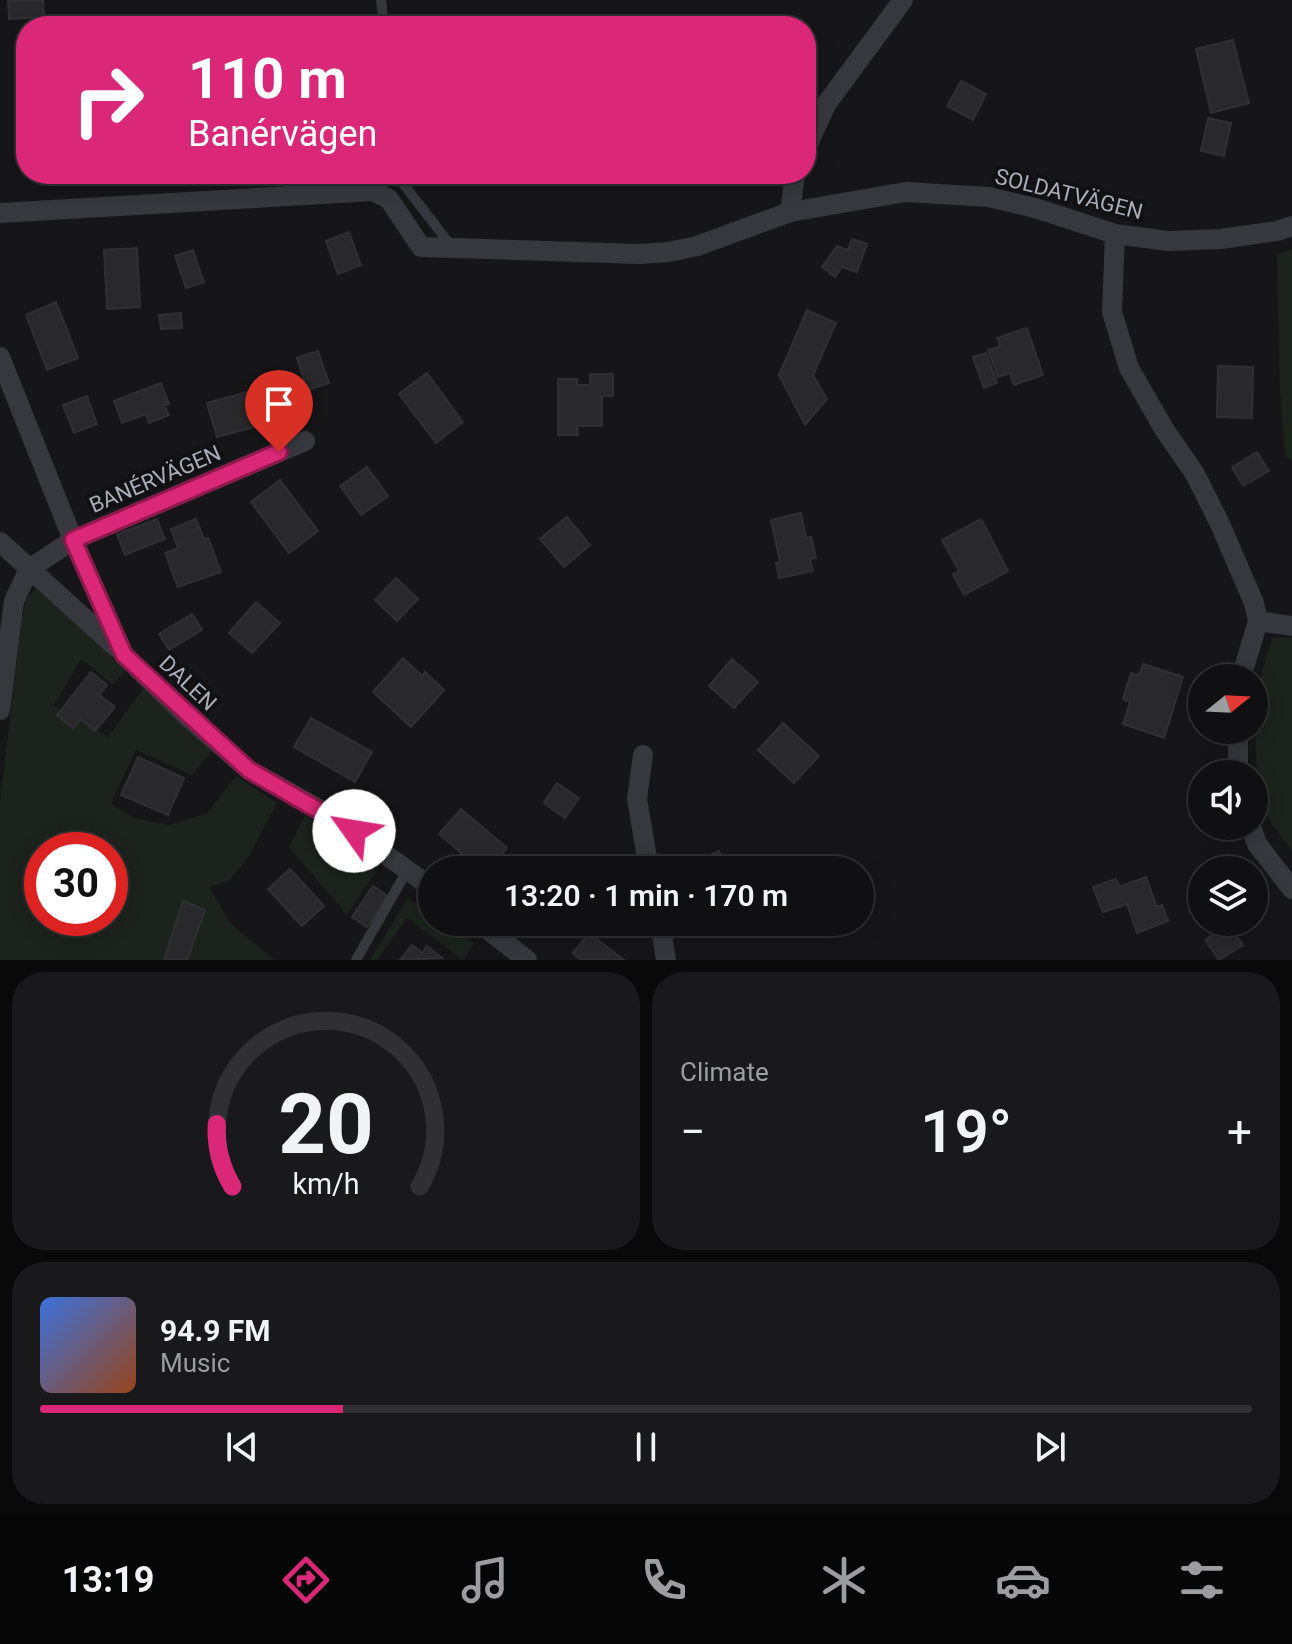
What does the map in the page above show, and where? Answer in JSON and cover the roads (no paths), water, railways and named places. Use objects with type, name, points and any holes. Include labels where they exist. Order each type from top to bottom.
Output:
[{"type":"street","points":[[816,127],[827,103],[903,0]]},
{"type":"street","points":[[790,212],[794,184]]},
{"type":"street","name":"SOLDATVÄGEN","points":[[0,213],[373,191],[389,199],[421,247],[640,254],[697,246],[790,212],[906,192],[989,197],[1035,208],[1115,234],[1168,241],[1221,239],[1292,226]]},
{"type":"street","points":[[1115,234],[1112,312],[1129,368],[1201,486],[1254,603],[1258,621],[1245,664]]},
{"type":"street","name":"DALEN","points":[[0,357],[73,540],[124,655],[249,770],[335,818],[418,877]]},
{"type":"street","name":"BANÉRVÄGEN","points":[[29,569],[73,540],[305,441]]},
{"type":"street","points":[[0,542],[124,655]]},
{"type":"street","points":[[0,710],[14,601],[29,569]]},
{"type":"street","points":[[1258,621],[1292,626]]},
{"type":"street","points":[[643,755],[637,799],[647,856]]},
{"type":"street","points":[[1256,840],[1292,889]]},
{"type":"street","points":[[496,936],[527,960]]},
{"type":"street","points":[[662,936],[666,960]]},
{"type":"lane","points":[[403,184],[453,249]]},
{"type":"lane","points":[[356,960],[408,869]]}]
